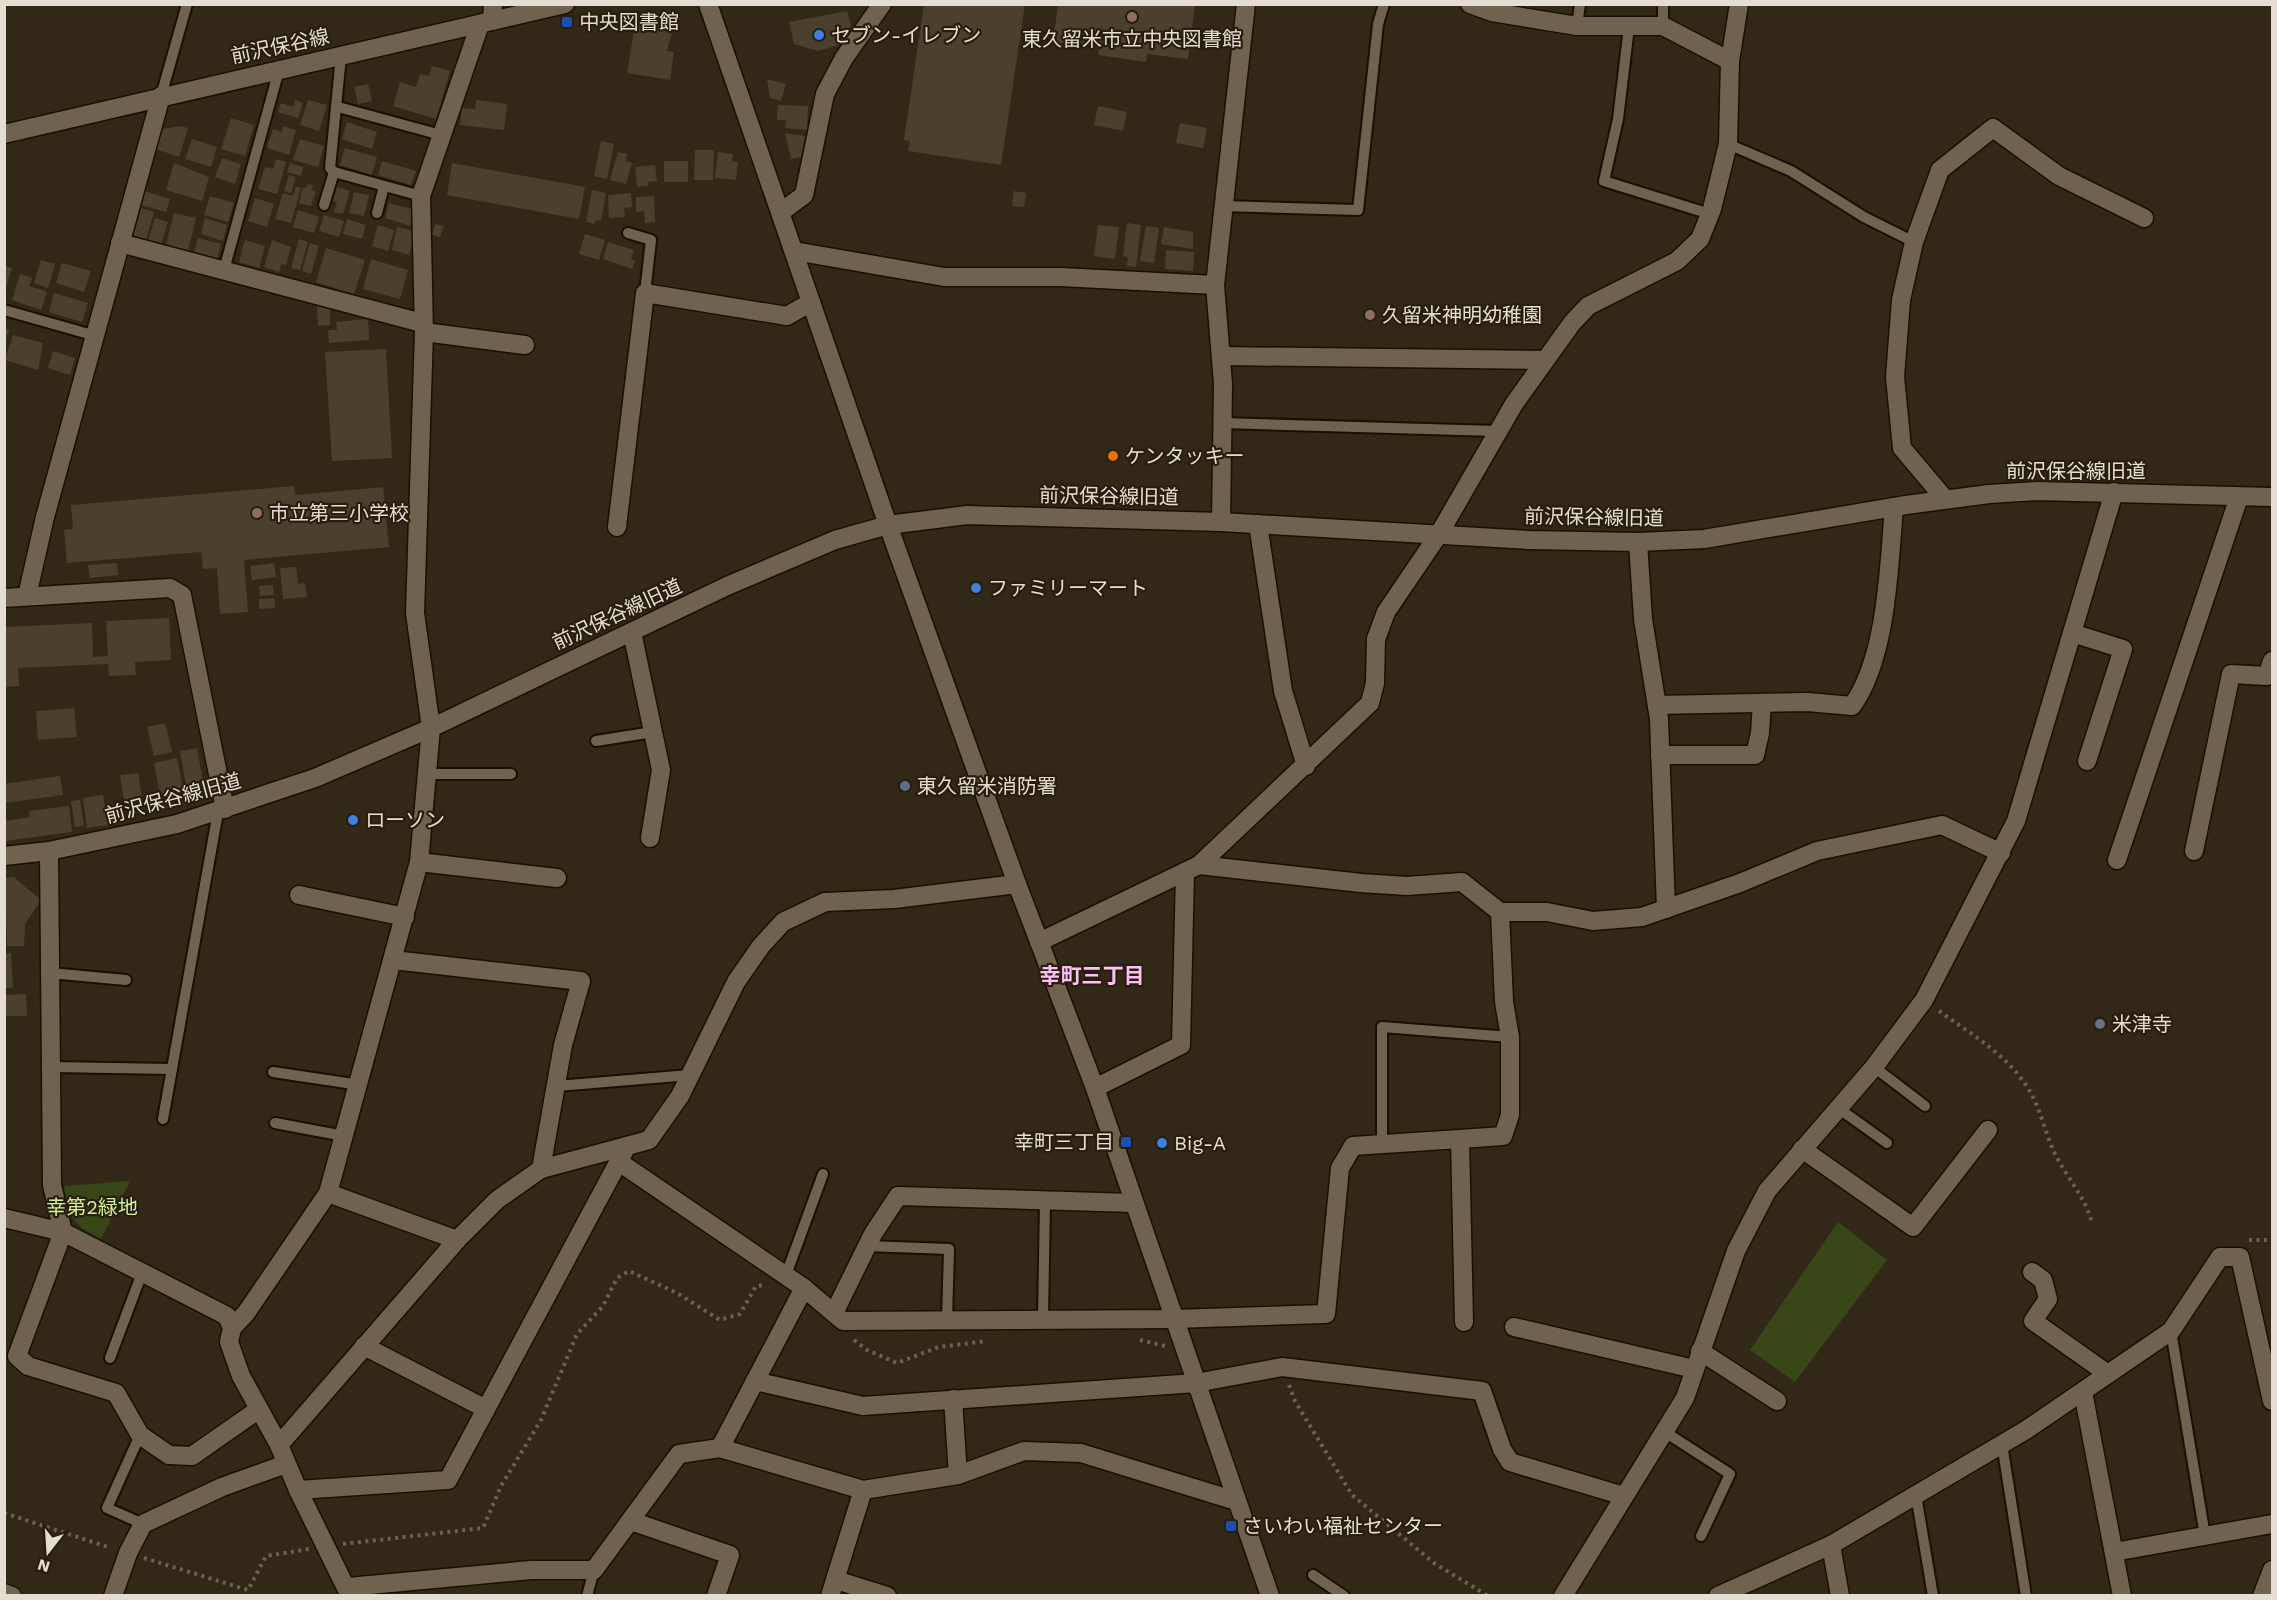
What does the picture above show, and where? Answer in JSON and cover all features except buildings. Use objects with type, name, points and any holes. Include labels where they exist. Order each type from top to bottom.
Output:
[{"type":"street","name":"前沢保谷線","points":[[4,134],[341,56],[488,16],[565,4]]},
{"type":"street","points":[[708,4],[888,525],[1017,884],[1095,1088],[1270,1596]]},
{"type":"street","points":[[781,212],[804,195],[825,94],[844,58],[882,4]]},
{"type":"street","points":[[1221,522],[1223,423],[1221,356],[1215,285],[1246,4]]},
{"type":"street","points":[[1470,4],[1492,12],[1577,26],[1663,26],[1730,61]]},
{"type":"street","points":[[1039,942],[1192,869],[1306,766],[1370,703],[1375,683],[1377,639],[1386,612],[1439,534],[1496,431],[1545,360],[1588,306],[1677,261],[1700,239],[1710,213],[1728,144],[1730,61],[1739,4]]},
{"type":"street","points":[[232,1328],[246,1313],[328,1193],[360,1085],[419,862],[430,728],[415,613],[423,328],[421,196],[441,135],[488,16]]},
{"type":"street","points":[[27,596],[45,517],[161,96]]},
{"type":"street","points":[[1946,499],[1902,448],[1894,377],[1901,300],[1914,242],[1940,170],[1993,128],[2059,176],[2144,218]]},
{"type":"street","points":[[120,243],[224,270],[423,328],[525,345]]},
{"type":"street","points":[[794,251],[944,277],[1061,278],[1215,285]]},
{"type":"street","points":[[617,527],[645,293],[787,316],[811,302]]},
{"type":"street","points":[[1221,356],[1545,360]]},
{"type":"street","name":"前沢保谷線旧道","points":[[4,856],[49,851],[177,824],[315,778],[430,728],[727,586],[835,540],[888,525],[967,515],[1221,522],[1638,542],[1704,539],[1946,499],[2037,491],[2272,497]]},
{"type":"street","points":[[1563,1596],[1685,1398],[1736,1251],[1767,1191],[1874,1067],[1924,1000],[2001,853],[2016,821],[2114,492]]},
{"type":"street","points":[[2117,860],[2239,497]]},
{"type":"street","points":[[1657,705],[1808,702],[1852,706],[1864,690],[1883,620],[1894,507]]},
{"type":"street","points":[[1258,524],[1283,691],[1306,766]]},
{"type":"street","points":[[1638,542],[1643,619],[1657,705],[1666,909]]},
{"type":"street","points":[[4,598],[170,588],[182,595],[221,810]]},
{"type":"street","points":[[632,632],[661,770],[650,838]]},
{"type":"street","points":[[2072,633],[2123,649],[2087,761]]},
{"type":"street","points":[[2194,851],[2231,674],[2267,676],[2272,661]]},
{"type":"street","points":[[1660,756],[1755,755],[1760,733],[1762,703]]},
{"type":"street","points":[[1192,869],[1407,886],[1462,882],[1500,912],[1548,912],[1593,921],[1642,917],[1817,851],[1942,825],[2001,853]]},
{"type":"street","points":[[49,851],[52,1185],[63,1232],[11,1354],[28,1366],[116,1393],[140,1435],[169,1455],[192,1456],[258,1410]]},
{"type":"street","points":[[419,862],[557,878]]},
{"type":"street","points":[[1095,1088],[1180,1045],[1192,869]]},
{"type":"street","points":[[279,1445],[457,1240],[497,1200],[541,1170],[623,1154],[649,1140],[680,1096],[736,982],[761,946],[783,922],[825,902],[894,899],[1017,884]]},
{"type":"street","points":[[299,895],[405,917]]},
{"type":"street","points":[[623,1154],[804,1288],[843,1321],[1174,1319],[1326,1314],[1341,1168],[1353,1146],[1503,1136],[1510,1115],[1510,1037],[1504,1002],[1500,912]]},
{"type":"street","points":[[393,960],[581,981],[563,1046],[541,1170]]},
{"type":"street","points":[[1802,1149],[1912,1227],[1988,1130]]},
{"type":"street","points":[[1460,1139],[1464,1322]]},
{"type":"street","points":[[298,1490],[448,1480],[623,1154]]},
{"type":"street","points":[[328,1193],[457,1240]]},
{"type":"street","points":[[834,1313],[867,1246],[898,1196],[1134,1203]]},
{"type":"street","points":[[4,1218],[63,1232],[219,1310],[226,1316],[232,1328],[230,1342],[258,1410],[279,1445],[298,1490],[349,1591],[531,1570],[594,1570],[679,1454],[720,1448],[863,1490],[958,1475],[1024,1451],[1081,1453],[1236,1501]]},
{"type":"street","points":[[1718,1596],[1746,1590],[1831,1545],[2002,1444],[2083,1392],[2171,1330],[2220,1257],[2240,1257],[2272,1401]]},
{"type":"street","points":[[2032,1272],[2043,1280],[2048,1299],[2033,1321],[2108,1374]]},
{"type":"street","points":[[720,1448],[804,1288]]},
{"type":"street","points":[[1514,1327],[1697,1360],[1777,1401]]},
{"type":"street","points":[[364,1346],[486,1409]]},
{"type":"street","points":[[755,1381],[863,1406],[1196,1383],[1282,1367],[1482,1391],[1502,1449],[1510,1462],[1624,1496]]},
{"type":"street","points":[[2083,1392],[2122,1596]]},
{"type":"street","points":[[953,1399],[958,1475]]},
{"type":"street","points":[[113,1596],[128,1553],[143,1524],[222,1487],[286,1464]]},
{"type":"street","points":[[863,1490],[833,1588],[887,1596]]},
{"type":"street","points":[[631,1521],[730,1555],[716,1596]]},
{"type":"street","points":[[2114,1552],[2272,1524]]},
{"type":"street","points":[[1831,1545],[1840,1596]]},
{"type":"street","points":[[2262,1596],[2272,1570]]},
{"type":"street","points":[[4,1593],[12,1596]]},
{"type":"lane","points":[[161,96],[187,4]]},
{"type":"lane","points":[[1224,206],[1358,210],[1378,24],[1384,4]]},
{"type":"lane","points":[[1577,26],[1580,4]]},
{"type":"lane","points":[[1663,4],[1663,26]]},
{"type":"lane","points":[[1629,27],[1618,119],[1604,181],[1710,213]]},
{"type":"lane","points":[[341,56],[338,107],[330,168],[334,172],[421,196]]},
{"type":"lane","points":[[224,270],[279,70]]},
{"type":"lane","points":[[338,107],[441,135]]},
{"type":"lane","points":[[1728,144],[1791,171],[1864,216],[1914,242]]},
{"type":"lane","points":[[324,205],[334,172]]},
{"type":"lane","points":[[377,213],[384,186]]},
{"type":"lane","points":[[628,233],[651,240],[645,293]]},
{"type":"lane","points":[[4,310],[96,336]]},
{"type":"lane","points":[[1223,423],[1496,431]]},
{"type":"lane","points":[[596,741],[653,732]]},
{"type":"lane","points":[[427,774],[511,774]]},
{"type":"lane","points":[[163,1119],[221,810]]},
{"type":"lane","points":[[50,973],[126,980]]},
{"type":"lane","points":[[1382,1144],[1382,1027],[1510,1037]]},
{"type":"lane","points":[[51,1067],[172,1069]]},
{"type":"lane","points":[[1874,1067],[1924,1106]]},
{"type":"lane","points":[[273,1072],[360,1085]]},
{"type":"lane","points":[[557,1086],[690,1076]]},
{"type":"lane","points":[[1838,1108],[1887,1143]]},
{"type":"lane","points":[[275,1123],[344,1136]]},
{"type":"lane","points":[[786,1275],[823,1173]]},
{"type":"lane","points":[[1043,1320],[1045,1200]]},
{"type":"lane","points":[[867,1246],[949,1249],[946,1320]]},
{"type":"lane","points":[[110,1358],[142,1273]]},
{"type":"lane","points":[[2171,1330],[2205,1536]]},
{"type":"lane","points":[[1665,1432],[1730,1474],[1701,1536]]},
{"type":"lane","points":[[140,1435],[107,1508],[143,1524]]},
{"type":"lane","points":[[2002,1444],[2026,1596]]},
{"type":"lane","points":[[1916,1495],[1933,1596]]},
{"type":"lane","points":[[587,1596],[594,1570]]},
{"type":"lane","points":[[1313,1575],[1344,1596]]},
{"type":"path","points":[[1924,1000],[2001,1056],[2028,1088],[2042,1116],[2055,1153],[2088,1208],[2092,1223]]},
{"type":"path","points":[[1282,1367],[1295,1401],[1352,1495],[1434,1563],[1488,1596]]},
{"type":"path","points":[[4,1513],[128,1553]]},
{"type":"green space","name":"幸第2緑地","points":[[130,1181],[101,1239],[78,1224],[70,1213],[64,1186]]},
{"type":"green space","points":[[1838,1222],[1887,1260],[1795,1382],[1750,1350]]},
{"type":"place","name":"東久留米市立中央図書館","points":[[1132,17]]},
{"type":"place","name":"中央図書館","points":[[567,22]]},
{"type":"place","name":"セブン-イレブン","points":[[819,35]]},
{"type":"place","name":"久留米神明幼稚園","points":[[1370,315]]},
{"type":"place","name":"ケンタッキー","points":[[1113,456]]},
{"type":"place","name":"市立第三小学校","points":[[257,513]]},
{"type":"place","name":"ファミリーマート","points":[[976,588]]},
{"type":"place","name":"東久留米消防署","points":[[905,786]]},
{"type":"place","name":"ローソン","points":[[353,820]]},
{"type":"place","name":"米津寺","points":[[2100,1024]]},
{"type":"place","name":"幸町三丁目","points":[[1126,1142]]},
{"type":"place","name":"Big-A","points":[[1162,1143]]},
{"type":"place","name":"さいわい福祉センター","points":[[1231,1526]]},
{"type":"district","name":"幸町三丁目","points":[[1092,975]]}]
